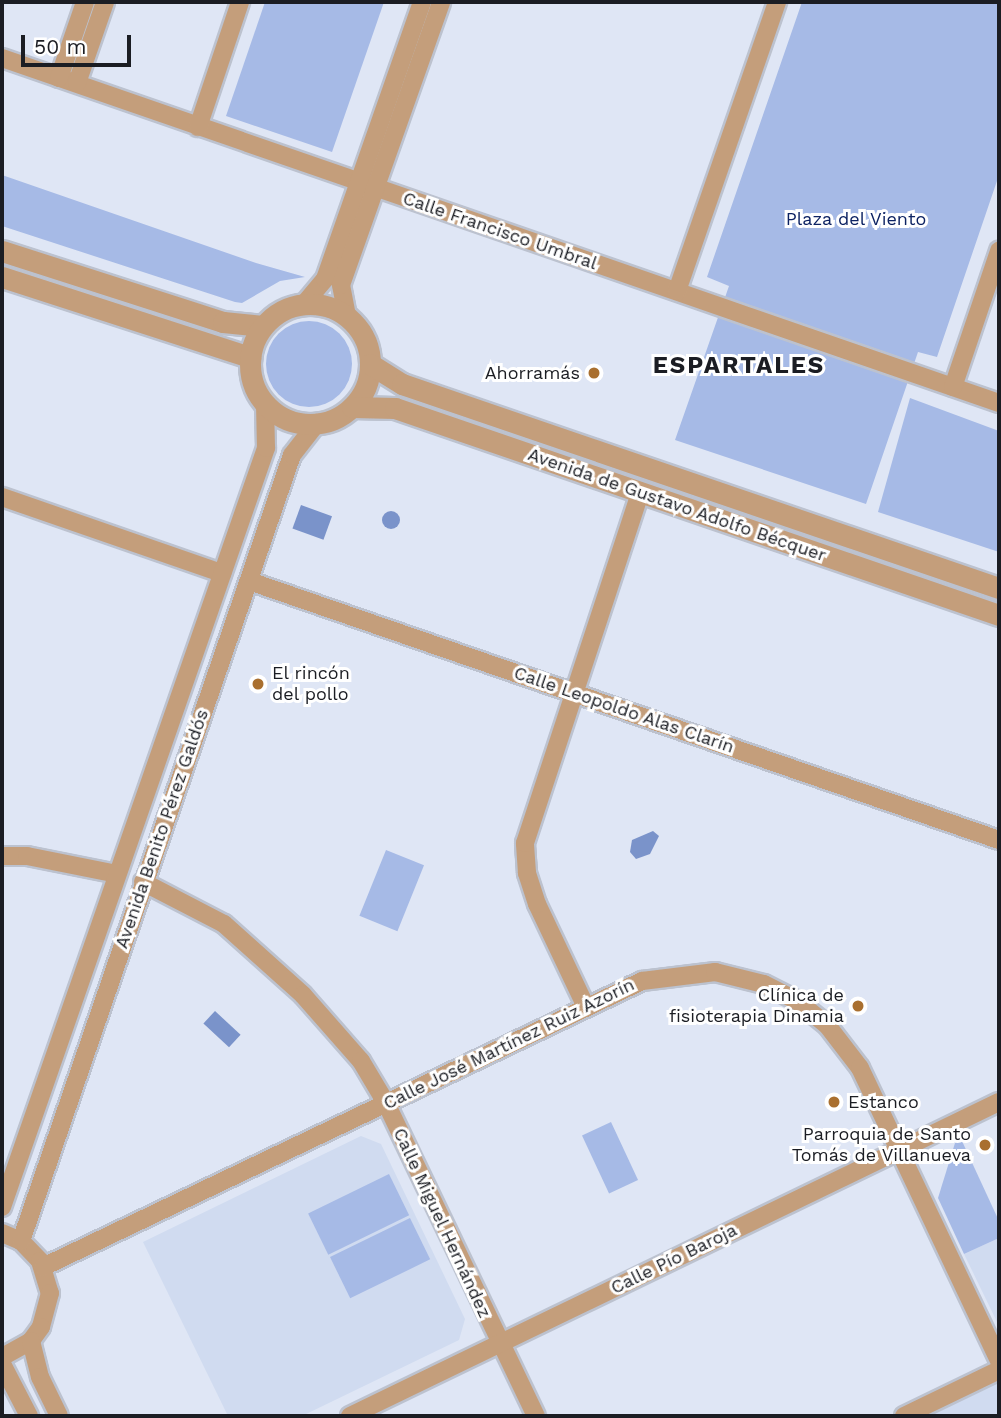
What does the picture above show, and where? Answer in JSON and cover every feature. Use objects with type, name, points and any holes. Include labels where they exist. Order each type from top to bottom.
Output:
[{"type":"street","points":[[59,78],[85,2]]},
{"type":"street","points":[[77,83],[104,2]]},
{"type":"street","points":[[198,127],[240,2]]},
{"type":"street","points":[[347,316],[321,305],[304,304],[274,316],[263,326],[250,357],[256,390],[265,403],[297,422],[317,423],[335,419],[352,407],[362,394],[370,364],[366,341],[347,316],[341,285],[422,2]]},
{"type":"street","points":[[304,304],[325,279],[368,184],[441,2]]},
{"type":"street","points":[[677,292],[777,2]]},
{"type":"street","name":"Calle Francisco Umbral","points":[[2,58],[999,403]]},
{"type":"street","points":[[2,251],[223,322],[263,326]]},
{"type":"street","points":[[953,387],[999,251]]},
{"type":"street","points":[[2,277],[250,357]]},
{"type":"street","name":"Avenida de Gustavo Adolfo Bécquer","points":[[370,364],[402,384],[999,588]]},
{"type":"street","name":"Avenida Benito Pérez Galdós","points":[[2,1207],[267,448],[265,403]]},
{"type":"street","name":"Avenida de Gustavo Adolfo Bécquer","points":[[352,407],[395,408],[999,615]]},
{"type":"street","name":"Avenida Benito Pérez Galdós","points":[[21,1241],[292,456],[317,423]]},
{"type":"street","points":[[586,1007],[537,904],[527,873],[525,843],[640,493]]},
{"type":"street","points":[[2,496],[222,573]]},
{"type":"street","name":"Calle Leopoldo Alas Clarín","points":[[249,581],[999,840]]},
{"type":"street","points":[[2,856],[27,856],[117,874]]},
{"type":"street","name":"Calle Miguel Hernández","points":[[143,882],[224,924],[303,995],[361,1061],[386,1103],[499,1344],[536,1416]]},
{"type":"street","name":"Calle José Martínez Ruiz Azorín","points":[[43,1267],[642,981],[678,973],[715,972],[764,984],[796,1000],[827,1026],[860,1068],[999,1362]]},
{"type":"street","name":"Calle Pío Baroja","points":[[350,1416],[999,1102]]},
{"type":"street","points":[[2,1233],[21,1241],[43,1267],[50,1293],[48,1310],[31,1341],[2,1357]]},
{"type":"street","points":[[31,1341],[40,1377],[59,1416]]},
{"type":"street","points":[[2,1364],[29,1416]]},
{"type":"street","points":[[904,1416],[999,1370]]},
{"type":"shaded area","points":[[301,505],[332,516],[323,540],[292,528]]},
{"type":"shaded area","points":[[391,511],[397,514],[400,520],[397,526],[391,529],[385,526],[382,520],[385,514]]},
{"type":"shaded area","points":[[653,831],[659,836],[650,854],[636,859],[630,852],[632,840]]},
{"type":"shaded area","points":[[215,1011],[241,1035],[229,1047],[203,1023]]},
{"type":"shaded area","points":[[361,1136],[381,1144],[465,1319],[459,1340],[302,1416],[228,1416],[143,1242]]},
{"type":"shaded area","points":[[999,1238],[999,1326],[964,1254]]},
{"type":"shaded area","points":[[999,1370],[999,1416],[904,1416]]},
{"type":"green space","points":[[265,2],[384,2],[332,152],[226,116]]},
{"type":"green space","name":"Plaza del Viento","points":[[802,2],[999,2],[999,175],[937,357],[918,352],[866,504],[675,440],[729,286],[707,277]]},
{"type":"green space","points":[[2,175],[256,263],[305,277],[280,281],[242,303],[235,302],[2,226]]},
{"type":"green space","points":[[309,321],[333,328],[345,340],[352,364],[345,388],[333,400],[309,407],[285,400],[273,388],[266,364],[273,340],[285,328]]},
{"type":"green space","points":[[910,398],[999,431],[999,552],[878,512]]},
{"type":"green space","points":[[386,850],[424,865],[397,931],[359,916]]},
{"type":"green space","points":[[611,1122],[638,1180],[609,1194],[582,1136]]},
{"type":"green space","points":[[962,1141],[999,1221],[999,1238],[964,1254],[938,1198],[955,1143]]},
{"type":"green space","points":[[389,1174],[409,1215],[328,1255],[308,1213]]},
{"type":"green space","points":[[410,1218],[430,1259],[350,1298],[330,1257]]},
{"type":"place","name":"Ahorramás","points":[[594,373]]},
{"type":"place","name":"El rincón del pollo","points":[[258,684]]},
{"type":"place","name":"Clínica de fisioterapia Dinamia","points":[[858,1006]]},
{"type":"place","name":"Estanco","points":[[834,1102]]},
{"type":"place","name":"Parroquia de Santo Tomás de Villanueva","points":[[985,1145]]},
{"type":"district","name":"ESPARTALES","points":[[739,366]]}]
